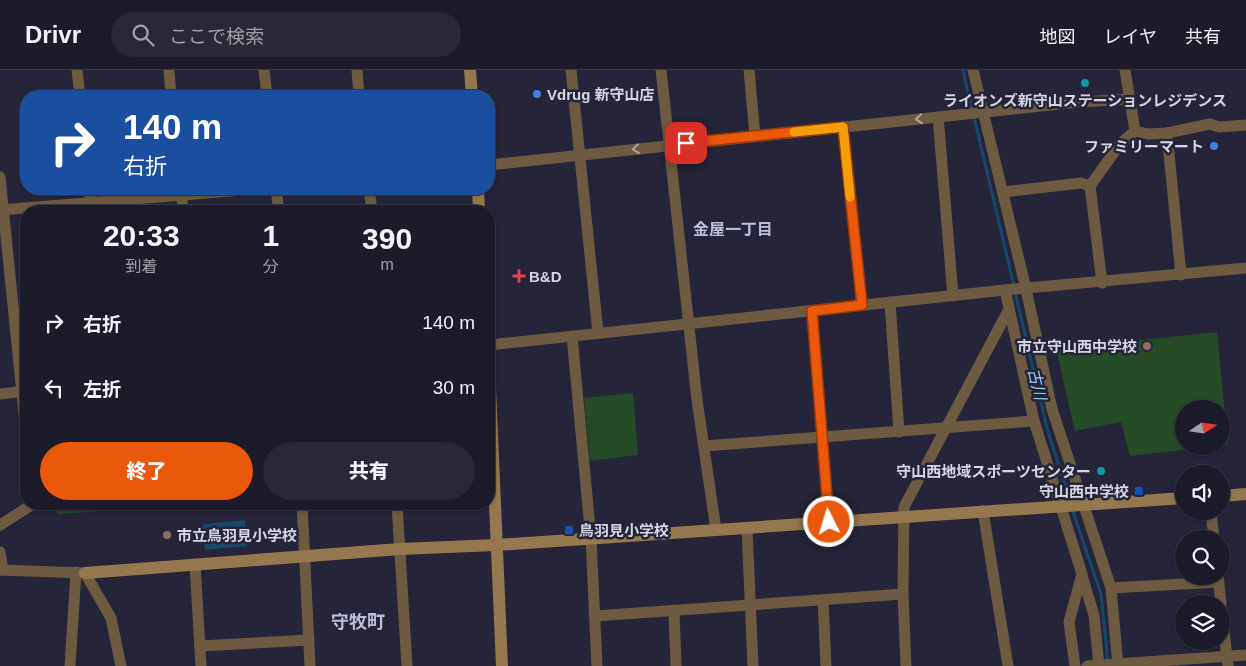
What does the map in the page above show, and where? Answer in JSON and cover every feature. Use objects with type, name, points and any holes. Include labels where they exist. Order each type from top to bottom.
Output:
[{"type":"street","points":[[77,70],[79,90]]},
{"type":"street","points":[[169,70],[171,90]]},
{"type":"street","points":[[264,70],[266,90]]},
{"type":"street","points":[[357,70],[359,90]]},
{"type":"street","points":[[470,70],[472,90]]},
{"type":"street","points":[[570,70],[598,334]]},
{"type":"street","points":[[661,70],[697,400],[716,530]]},
{"type":"street","points":[[750,70],[755,136]]},
{"type":"street","points":[[973,70],[985,113],[1052,409],[1081,505],[1111,588],[1118,665]]},
{"type":"street","points":[[1125,70],[1135,131]]},
{"type":"street","points":[[495,164],[1079,102],[1130,99]]},
{"type":"street","points":[[938,117],[953,296]]},
{"type":"street","points":[[1135,131],[1148,134],[1167,133],[1210,124],[1219,127],[1246,125]]},
{"type":"street","points":[[843,127],[862,305]]},
{"type":"street","points":[[1102,283],[1090,186],[1120,144],[1135,131]]},
{"type":"street","points":[[1167,133],[1181,275]]},
{"type":"street","points":[[0,178],[2,210],[20,359]]},
{"type":"street","points":[[1003,192],[1081,183],[1090,186]]},
{"type":"street","points":[[103,205],[163,195]]},
{"type":"street","points":[[2,210],[20,209]]},
{"type":"street","points":[[495,344],[1005,290],[1102,283],[1246,268]]},
{"type":"street","points":[[1005,290],[1034,421],[1064,506],[1094,615],[1099,666]]},
{"type":"street","points":[[890,302],[899,432]]},
{"type":"street","points":[[906,666],[903,594],[904,507],[948,427],[1008,310]]},
{"type":"street","points":[[812,311],[829,522]]},
{"type":"street","points":[[572,336],[592,539],[597,666]]},
{"type":"street","points":[[0,394],[20,392]]},
{"type":"street","points":[[704,446],[1034,421]]},
{"type":"street","points":[[1230,495],[1246,494]]},
{"type":"street","points":[[0,552],[1,570],[81,572],[1175,499]]},
{"type":"street","points":[[0,525],[24,510]]},
{"type":"street","points":[[302,510],[310,666]]},
{"type":"street","points":[[397,510],[407,666]]},
{"type":"street","points":[[495,510],[502,666]]},
{"type":"street","points":[[983,511],[1008,666]]},
{"type":"street","points":[[747,528],[753,666]]},
{"type":"street","points":[[196,564],[201,666]]},
{"type":"street","points":[[70,666],[81,572]]},
{"type":"street","points":[[81,572],[111,618],[121,666]]},
{"type":"street","points":[[1075,666],[1069,622],[1082,574]]},
{"type":"street","points":[[1111,588],[1175,583]]},
{"type":"street","points":[[595,616],[903,594]]},
{"type":"street","points":[[823,600],[826,666]]},
{"type":"street","points":[[674,610],[676,666]]},
{"type":"street","points":[[200,646],[309,640]]},
{"type":"street","points":[[1087,666],[1227,661],[1246,655]]},
{"type":"green space","points":[[1217,332],[1224,400],[1175,400],[1175,451],[1130,456],[1121,422],[1075,431],[1056,349]]},
{"type":"green space","points":[[633,393],[638,455],[590,461],[584,398]]},
{"type":"green space","points":[[55,510],[114,510],[58,514]]},
{"type":"water","points":[[245,520],[247,546],[205,550],[203,524]]},
{"type":"waterway","name":"古川","points":[[963,70],[972,110]]},
{"type":"waterway","name":"古川","points":[[974,117],[1014,286]]},
{"type":"waterway","name":"古川","points":[[1015,292],[1048,432],[1071,503]]},
{"type":"waterway","name":"古川","points":[[1072,509],[1101,594],[1108,663]]},
{"type":"slow traffic","points":[[794,132],[843,127],[850,197]]},
{"type":"place","name":"ライオンズ新守山ステーションレジデンス","points":[[1085,83]]},
{"type":"place","name":"Vdrug 新守山店","points":[[537,94]]},
{"type":"place","name":"ファミリーマート","points":[[1214,146]]},
{"type":"place","name":"B&D","points":[[519,276]]},
{"type":"place","name":"市立守山西中学校","points":[[1147,346]]},
{"type":"place","name":"守山西地域スポーツセンター","points":[[1101,471]]},
{"type":"place","name":"守山西中学校","points":[[1139,491]]},
{"type":"place","name":"鳥羽見小学校","points":[[569,530]]},
{"type":"place","name":"市立鳥羽見小学校","points":[[167,535]]},
{"type":"district","name":"金屋一丁目","points":[[733,229]]},
{"type":"district","name":"守牧町","points":[[358,622]]},
{"type":"route","points":[[686,143],[843,127],[862,305],[812,311],[829,522]]}]
